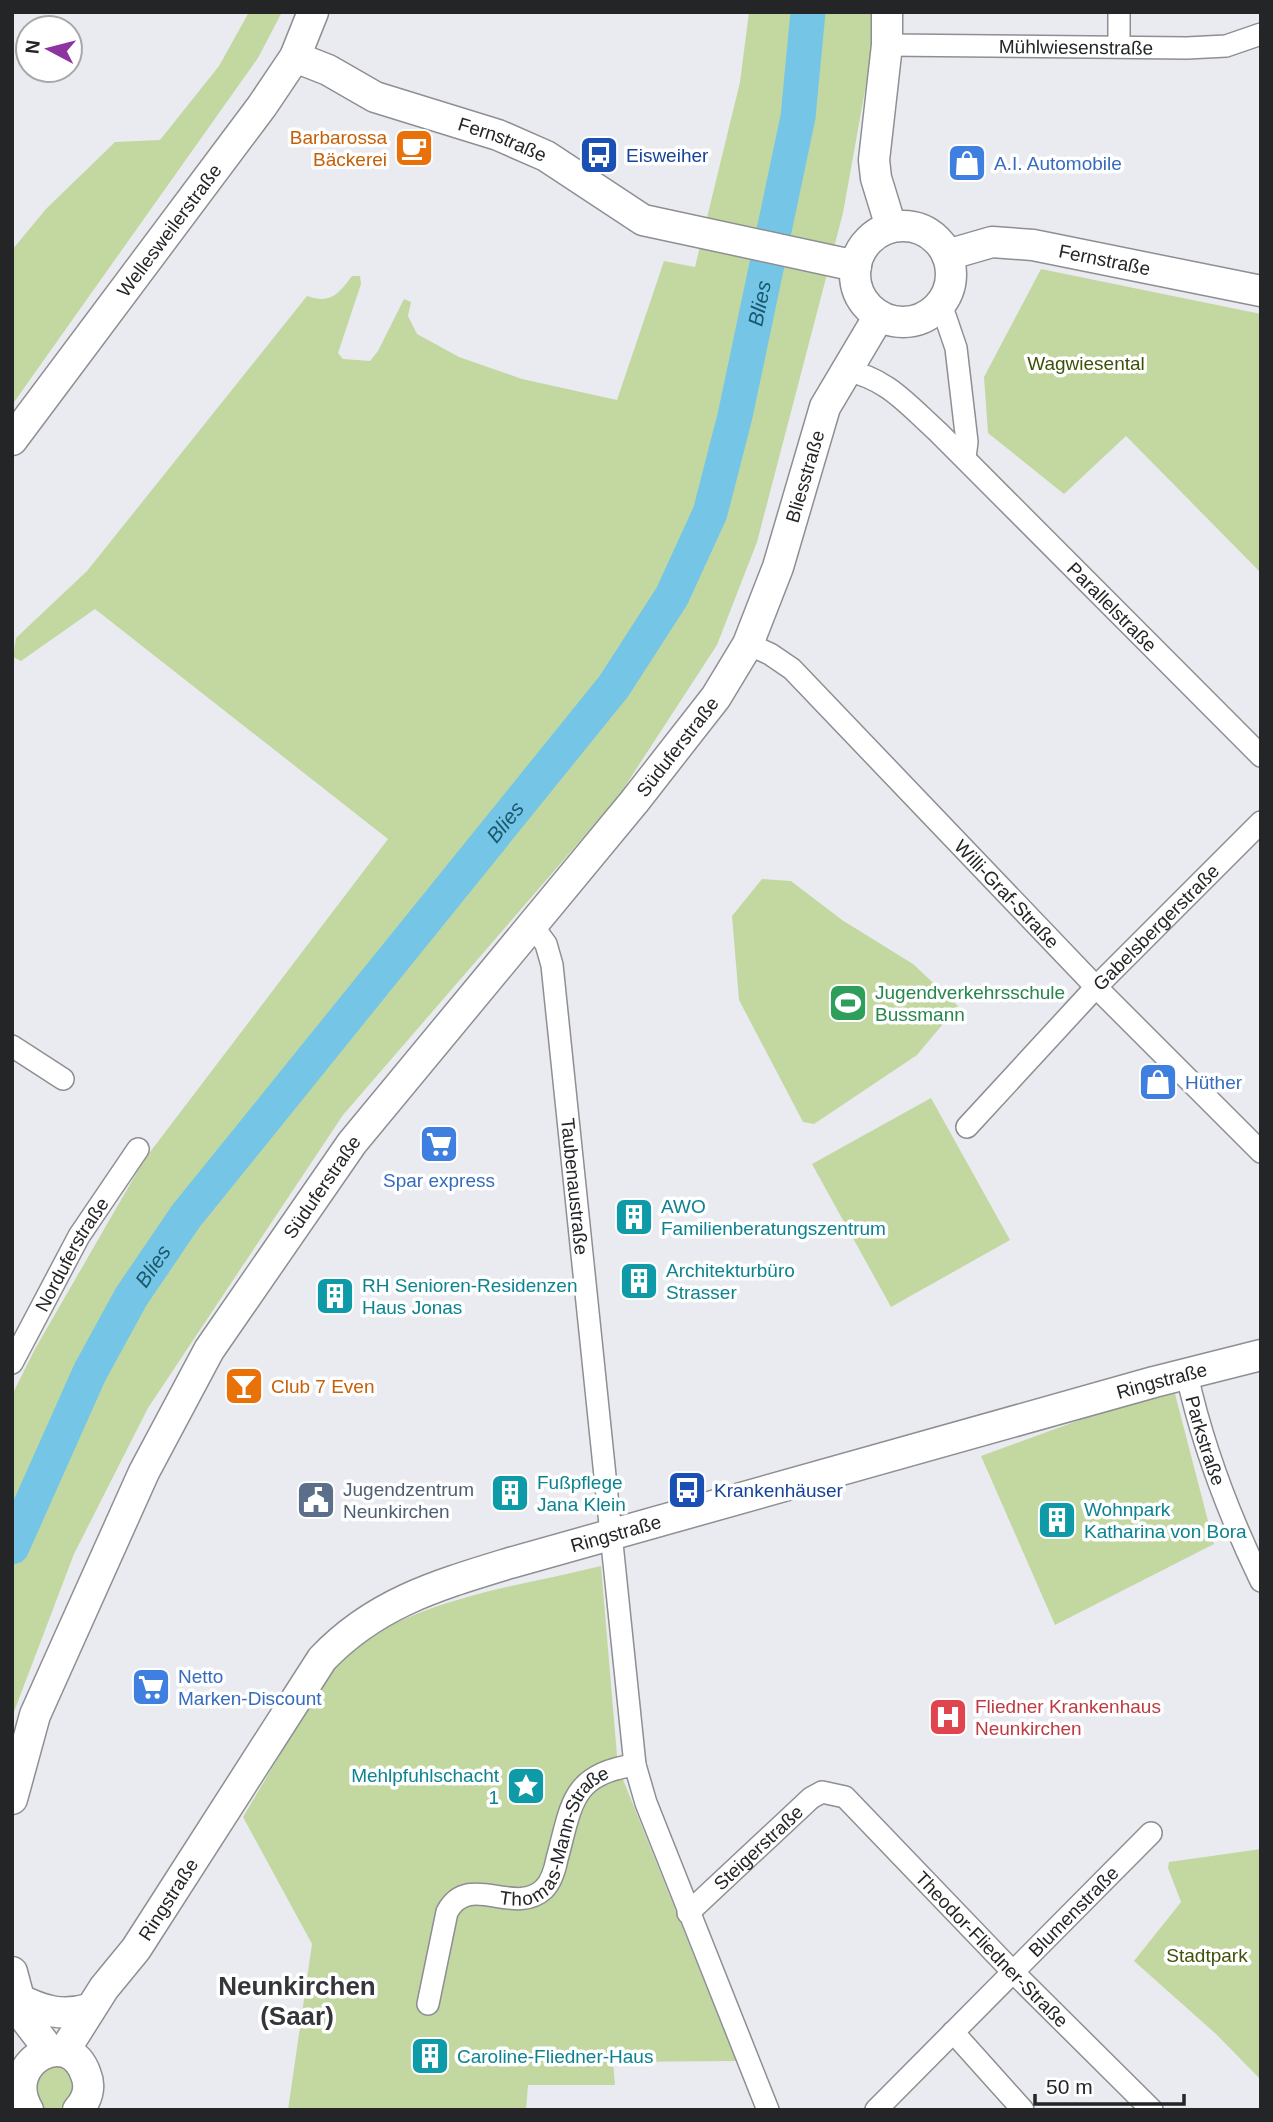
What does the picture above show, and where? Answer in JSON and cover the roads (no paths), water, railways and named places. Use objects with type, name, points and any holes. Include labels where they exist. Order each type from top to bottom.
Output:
[{"type":"street","name":"Wellesweilerstraße","points":[[12,440],[262,106],[295,57],[313,12]]},
{"type":"street","points":[[887,12],[887,45],[874,160],[876,178],[891,227]]},
{"type":"street","points":[[1119,12],[1119,45]]},
{"type":"street","name":"Mühlwiesenstraße","points":[[887,45],[1226,46],[1261,34]]},
{"type":"street","name":"Fernstraße","points":[[295,57],[328,70],[375,97],[498,135],[546,156],[643,220],[702,235],[856,266]]},
{"type":"street","points":[[891,227],[917,227],[931,234],[947,255],[952,275],[941,304],[923,318],[901,323],[879,316],[867,306],[858,293],[854,278],[862,248],[872,236],[891,227]]},
{"type":"street","name":"Fernstraße","points":[[947,255],[992,242],[1032,245],[1261,292]]},
{"type":"street","points":[[941,304],[956,348],[967,442],[965,457]]},
{"type":"street","name":"Bliesstraße","points":[[748,645],[778,567],[825,407],[879,316]]},
{"type":"street","name":"Parallelstraße","points":[[846,372],[867,374],[881,382],[965,457],[1261,756]]},
{"type":"street","name":"Süduferstraße","points":[[12,1799],[25,1741],[40,1703],[152,1455],[209,1350],[352,1143],[708,708],[748,645]]},
{"type":"street","name":"Willi-Graf-Straße","points":[[748,645],[770,654],[792,669],[1096,987],[1261,1152]]},
{"type":"street","name":"Gabelsbergerstraße","points":[[967,1127],[1096,987],[1261,822]]},
{"type":"street","name":"Taubenaustraße","points":[[532,925],[547,944],[552,965],[612,1535]]},
{"type":"street","points":[[12,1046],[63,1079]]},
{"type":"street","name":"Norduferstraße","points":[[12,1363],[79,1236],[138,1149]]},
{"type":"street","name":"Ringstraße","points":[[35,2082],[68,2045],[89,2009],[136,1949],[322,1659],[340,1639],[363,1621],[437,1585],[1261,1355]]},
{"type":"street","name":"Parkstraße","points":[[1186,1375],[1200,1431],[1239,1537],[1261,1581]]},
{"type":"street","name":"Thomas-Mann-Straße","points":[[612,1535],[635,1765],[646,1804],[688,1913],[768,2110]]},
{"type":"street","name":"Thomas-Mann-Straße","points":[[428,2004],[447,1912],[454,1901],[469,1894],[516,1901],[535,1895],[551,1879],[573,1804],[579,1793],[602,1771],[635,1765]]},
{"type":"street","name":"Steigerstraße","points":[[688,1913],[811,1798],[822,1792],[833,1793]]},
{"type":"street","name":"Theodor-Fliedner-Straße","points":[[833,1793],[845,1797],[1012,1971],[1152,2110]]},
{"type":"street","name":"Blumenstraße","points":[[876,2110],[1151,1833]]},
{"type":"street","name":"Ringstraße","points":[[35,2082],[86,2054],[136,1949]]},
{"type":"street","points":[[14,1997],[54,2013],[75,2013],[89,2009]]},
{"type":"street","points":[[14,1997],[24,2017],[35,2082],[88,2088],[78,2110]]},
{"type":"street","points":[[953,2032],[1023,2110]]},
{"type":"waterway","name":"Blies","points":[[12,1547],[90,1372],[131,1297],[186,1216],[614,686],[672,596],[710,513],[735,416],[798,117],[808,12]]},
{"type":"place","name":"Barbarossa Bäckerei","points":[[414,148]]},
{"type":"place","name":"Eisweiher","points":[[599,155]]},
{"type":"place","name":"A.I. Automobile","points":[[967,163]]},
{"type":"place","name":"Jugendverkehrsschule Bussmann","points":[[848,1003]]},
{"type":"place","name":"Hüther","points":[[1158,1082]]},
{"type":"place","name":"Spar express","points":[[439,1144]]},
{"type":"place","name":"AWO Familienberatungszentrum","points":[[634,1217]]},
{"type":"place","name":"Architekturbüro Strasser","points":[[639,1281]]},
{"type":"place","name":"RH Senioren-Residenzen Haus Jonas","points":[[335,1296]]},
{"type":"place","name":"Club 7 Even","points":[[244,1386]]},
{"type":"place","name":"Krankenhäuser","points":[[687,1490]]},
{"type":"place","name":"Fußpflege Jana Klein","points":[[510,1493]]},
{"type":"place","name":"Jugendzentrum Neunkirchen","points":[[316,1500]]},
{"type":"place","name":"Wohnpark Katharina von Bora","points":[[1057,1520]]},
{"type":"place","name":"Netto Marken-Discount","points":[[151,1687]]},
{"type":"place","name":"Fliedner Krankenhaus Neunkirchen","points":[[948,1717]]},
{"type":"place","name":"Mehlpfuhlschacht 1","points":[[526,1786]]},
{"type":"place","name":"Caroline-Fliedner-Haus","points":[[430,2056]]},
{"type":"district","name":"Neunkirchen (Saar)","points":[[297,2001]]},
{"type":"park label","name":"Wagwiesental","points":[[1086,363]]},
{"type":"park label","name":"Stadtpark","points":[[1207,1955]]}]
